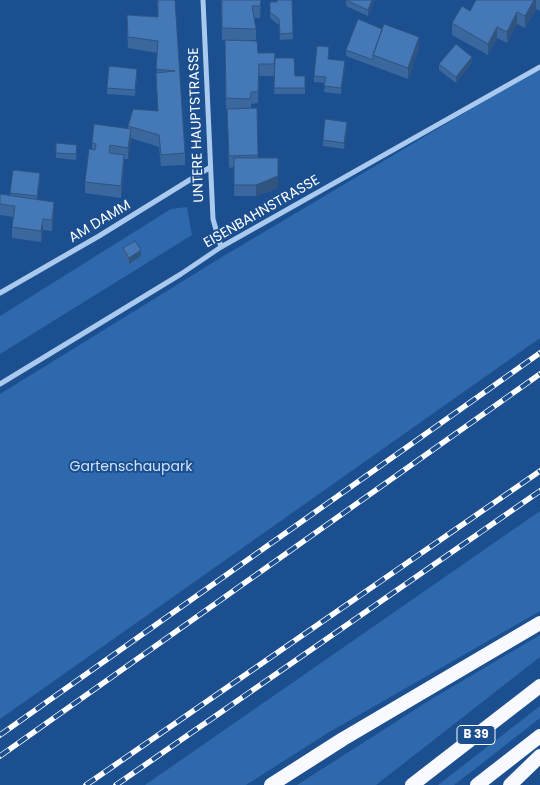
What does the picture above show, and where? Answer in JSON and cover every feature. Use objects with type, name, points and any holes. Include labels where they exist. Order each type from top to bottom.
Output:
[{"type":"highway","points":[[271,785],[359,729],[540,623]]},
{"type":"highway","name":"B 39","points":[[412,785],[540,686]]},
{"type":"highway","points":[[477,785],[540,736]]},
{"type":"highway","points":[[510,785],[540,756]]},
{"type":"street","name":"UNTERE HAUPTSTRASSE","points":[[204,0],[209,168],[213,219],[221,247]]},
{"type":"street","name":"EISENBAHNSTRASSE","points":[[0,384],[181,274],[221,247],[540,67]]},
{"type":"street","name":"AM DAMM","points":[[0,293],[99,236],[209,168]]},
{"type":"green space","name":"Gartenschaupark","points":[[540,68],[540,338],[0,719],[0,394],[222,257]]},
{"type":"green space","points":[[187,207],[192,235],[0,354],[0,316],[171,209]]},
{"type":"green space","points":[[540,511],[540,611],[326,734],[246,785],[145,785]]},
{"type":"green space","points":[[540,635],[540,657],[376,785],[297,785],[430,700]]},
{"type":"green space","points":[[540,706],[540,718],[480,765],[454,785],[438,785]]},
{"type":"building","points":[[158,0],[175,0],[185,153],[161,155],[159,135],[128,126],[133,109],[158,111],[156,73],[175,71],[156,69],[158,41],[128,37],[127,15],[158,17]]},
{"type":"building","points":[[222,0],[261,0],[260,6],[252,6],[256,29],[222,28]]},
{"type":"building","points":[[277,0],[292,0],[293,33],[280,34],[279,19],[270,12],[270,2],[277,2]]},
{"type":"building","points":[[346,0],[372,0],[368,10]]},
{"type":"building","points":[[476,0],[534,0],[525,16],[517,12],[507,32],[497,27],[488,44],[452,23],[462,6],[470,11]]},
{"type":"building","points":[[358,19],[382,29],[373,60],[346,50]]},
{"type":"building","points":[[384,24],[419,37],[408,68],[373,55]]},
{"type":"building","points":[[225,40],[257,41],[258,53],[275,53],[274,64],[259,64],[258,92],[251,92],[250,99],[226,98]]},
{"type":"building","points":[[456,44],[472,57],[456,77],[439,64]]},
{"type":"building","points":[[317,46],[329,47],[328,59],[345,61],[341,88],[324,86],[326,77],[314,76]]},
{"type":"building","points":[[275,58],[294,58],[295,76],[305,76],[305,88],[274,88]]},
{"type":"building","points":[[109,66],[137,69],[135,90],[107,88]]},
{"type":"building","points":[[257,108],[258,155],[229,156],[227,109]]},
{"type":"building","points":[[325,119],[347,122],[344,143],[323,140]]},
{"type":"building","points":[[94,124],[131,129],[128,148],[110,145],[109,153],[124,155],[121,186],[85,182],[89,149],[95,150],[96,144],[92,143]]},
{"type":"building","points":[[56,143],[77,145],[76,154],[56,153]]},
{"type":"building","points":[[234,158],[278,158],[278,176],[256,185],[234,185]]},
{"type":"building","points":[[13,170],[40,173],[37,196],[10,193]]},
{"type":"building","points":[[0,194],[54,202],[52,220],[43,219],[41,231],[12,227],[15,206],[0,204]]},
{"type":"building","points":[[135,241],[141,250],[129,258],[123,248]]},
{"type":"railway","points":[[0,735],[540,353]]},
{"type":"railway","points":[[0,756],[540,374]]},
{"type":"railway","points":[[86,785],[540,471]]},
{"type":"railway","points":[[116,785],[540,491]]}]
